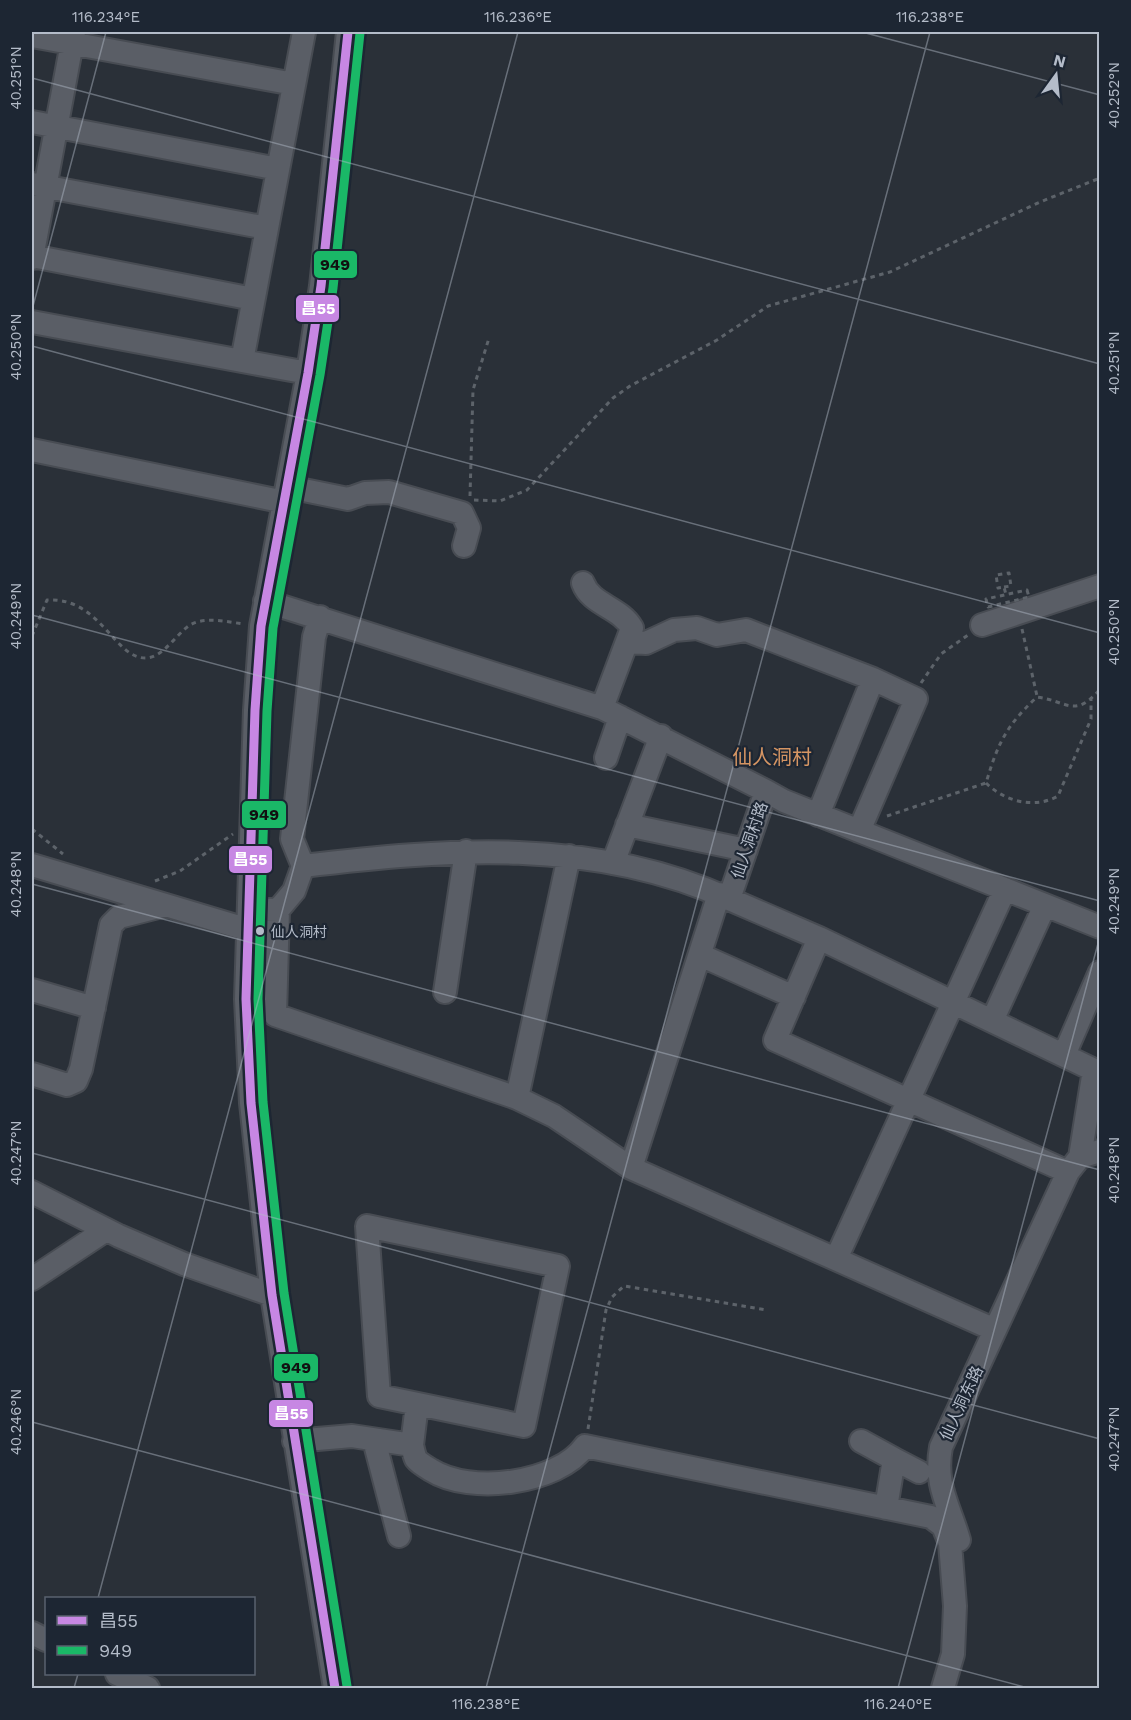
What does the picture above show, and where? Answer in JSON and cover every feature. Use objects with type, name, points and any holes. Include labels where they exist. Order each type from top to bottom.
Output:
[{"type":"street","points":[[242,361],[304,32]]},
{"type":"street","points":[[335,1689],[272,1295],[246,1042],[252,824],[261,626],[287,495],[321,286],[348,32]]},
{"type":"street","points":[[32,36],[73,37],[294,84]]},
{"type":"street","points":[[73,37],[56,127],[38,185],[32,257],[253,299]]},
{"type":"street","points":[[32,122],[278,169]]},
{"type":"street","points":[[38,185],[267,228]]},
{"type":"street","points":[[32,322],[308,373]]},
{"type":"street","points":[[32,450],[287,495],[348,499],[365,493],[389,492],[445,506],[462,513],[469,528],[465,546]]},
{"type":"street","points":[[583,583],[586,592],[627,619],[632,628],[611,712],[606,758]]},
{"type":"street","points":[[982,625],[1012,604],[1100,586]]},
{"type":"street","name":"仙人洞村路","points":[[265,601],[611,712],[766,791],[746,850],[724,896],[819,938],[1097,1073],[1082,1160]]},
{"type":"street","points":[[32,865],[166,905],[249,919],[278,910],[294,891],[303,866],[292,839],[314,637],[320,617]]},
{"type":"street","points":[[629,642],[646,643],[674,630],[697,628],[717,635],[746,630],[873,679],[916,699],[862,825]]},
{"type":"street","points":[[818,815],[873,679]]},
{"type":"street","points":[[613,863],[661,736]]},
{"type":"street","points":[[766,791],[818,815],[862,825],[1005,889],[1100,927]]},
{"type":"street","points":[[627,825],[746,850]]},
{"type":"street","points":[[303,866],[403,854],[466,851],[568,856],[648,869],[724,896],[700,955],[631,1168]]},
{"type":"street","points":[[445,992],[466,851]]},
{"type":"street","points":[[517,1098],[568,856]]},
{"type":"street","points":[[836,1259],[955,1003],[1005,889]]},
{"type":"street","points":[[32,1074],[67,1085],[76,1081],[81,1069],[111,925],[119,917],[166,905]]},
{"type":"street","points":[[992,1021],[1045,905]]},
{"type":"street","points":[[278,910],[275,1015],[517,1098],[554,1116],[631,1168],[995,1330]]},
{"type":"street","points":[[819,938],[775,1040],[908,1100],[1082,1160]]},
{"type":"street","points":[[700,955],[794,997]]},
{"type":"street","points":[[1064,1055],[1100,972]]},
{"type":"street","points":[[32,990],[94,1008]]},
{"type":"street","name":"仙人洞东路","points":[[958,1689],[965,1642],[962,1550],[943,1496],[937,1466],[941,1447],[995,1330],[1082,1160]]},
{"type":"street","points":[[32,1192],[106,1230],[184,1264],[272,1295]]},
{"type":"street","points":[[367,1226],[558,1266],[524,1426],[417,1404],[379,1396],[367,1226]]},
{"type":"street","points":[[32,1279],[106,1230]]},
{"type":"street","points":[[417,1404],[412,1445],[416,1460],[440,1476],[486,1484],[523,1481],[576,1459],[585,1446],[931,1517],[943,1526],[950,1543],[956,1606],[953,1654],[943,1689]]},
{"type":"street","points":[[294,1441],[352,1436],[412,1445]]},
{"type":"street","points":[[374,1440],[399,1536]]},
{"type":"street","points":[[861,1441],[919,1472]]},
{"type":"street","points":[[886,1508],[894,1460]]},
{"type":"street","points":[[119,1675],[148,1689]]},
{"type":"path","points":[[489,338],[473,390],[469,499],[500,501],[527,490],[613,398],[630,386],[717,340],[768,306],[890,272],[1040,202],[1100,178]]},
{"type":"path","points":[[1009,573],[1011,586],[1004,587],[998,588],[996,575],[1009,573]]},
{"type":"path","points":[[1004,587],[1012,604],[1037,697]]},
{"type":"path","points":[[32,636],[47,600],[63,599],[89,611],[133,655],[147,658],[156,654],[190,625],[206,620],[261,626]]},
{"type":"path","points":[[916,699],[922,679],[941,654],[982,625]]},
{"type":"path","points":[[1037,697],[1069,707],[1081,706],[1100,689]]},
{"type":"path","points":[[986,783],[996,750],[1013,719],[1037,697]]},
{"type":"path","points":[[986,783],[996,794],[1033,804],[1048,802],[1058,796],[1091,719],[1091,699]]},
{"type":"path","points":[[862,825],[986,783]]},
{"type":"path","points":[[146,879],[157,882],[180,871],[228,837],[252,824]]},
{"type":"path","points":[[32,829],[49,845],[72,858]]},
{"type":"path","points":[[585,1446],[606,1310],[612,1298],[624,1286],[766,1310]]},
{"type":"transit line","name":"昌55","points":[[335,1688],[272,1295],[251,1103],[246,999],[255,710],[261,626],[308,373],[321,286],[348,32]]},
{"type":"transit line","name":"949","points":[[347,1686],[284,1293],[263,1102],[258,999],[267,711],[273,628],[320,375],[333,288],[360,33]]},
{"type":"place","name":"仙人洞村","points":[[260,931]]},
{"type":"district","name":"仙人洞村","points":[[772,757]]}]
